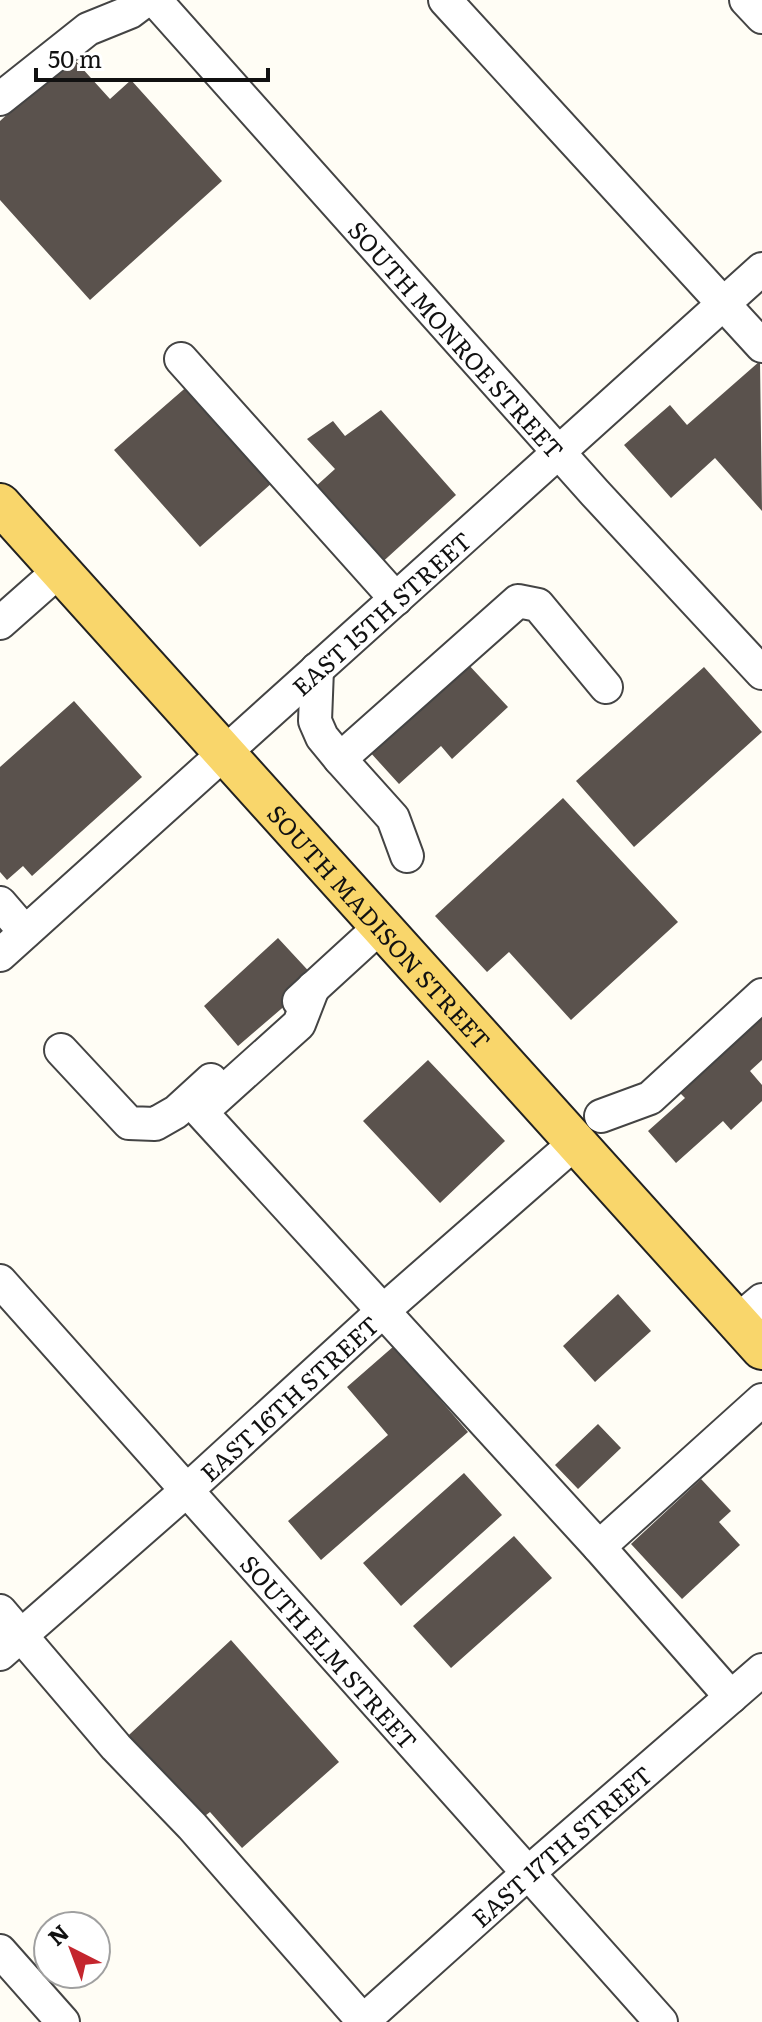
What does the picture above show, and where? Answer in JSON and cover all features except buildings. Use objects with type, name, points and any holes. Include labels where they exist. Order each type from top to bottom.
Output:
[{"type":"main road","name":"SOUTH MADISON STREET","points":[[0,504],[381,926],[588,1129],[754,1323]]},
{"type":"street","points":[[0,99],[88,29],[130,12],[146,0]]},
{"type":"street","name":"SOUTH MONROE STREET","points":[[155,0],[700,608],[762,673]]},
{"type":"street","points":[[445,0],[762,346]]},
{"type":"street","points":[[746,0],[762,17]]},
{"type":"street","name":"EAST 15TH STREET","points":[[0,955],[762,269]]},
{"type":"street","points":[[181,359],[396,599]]},
{"type":"street","points":[[0,623],[60,570]]},
{"type":"street","points":[[340,759],[518,601],[538,605],[606,687]]},
{"type":"street","points":[[317,669],[315,721],[322,737],[393,818],[407,856]]},
{"type":"street","points":[[0,903],[25,932]]},
{"type":"street","points":[[61,1050],[129,1123],[155,1124],[176,1112],[381,926]]},
{"type":"street","points":[[313,988],[299,1024],[201,1112],[599,1547],[731,1697]]},
{"type":"street","points":[[588,1129],[650,1098],[762,995]]},
{"type":"street","name":"EAST 16TH STREET","points":[[7,1633],[186,1491],[588,1129]]},
{"type":"street","name":"SOUTH ELM STREET","points":[[0,1281],[661,2022]]},
{"type":"street","points":[[599,1547],[762,1400]]},
{"type":"street","points":[[7,1633],[192,1826],[363,2022]]},
{"type":"street","name":"EAST 17TH STREET","points":[[363,2022],[528,1873],[762,1670]]},
{"type":"street","points":[[0,1951],[63,2022]]}]
